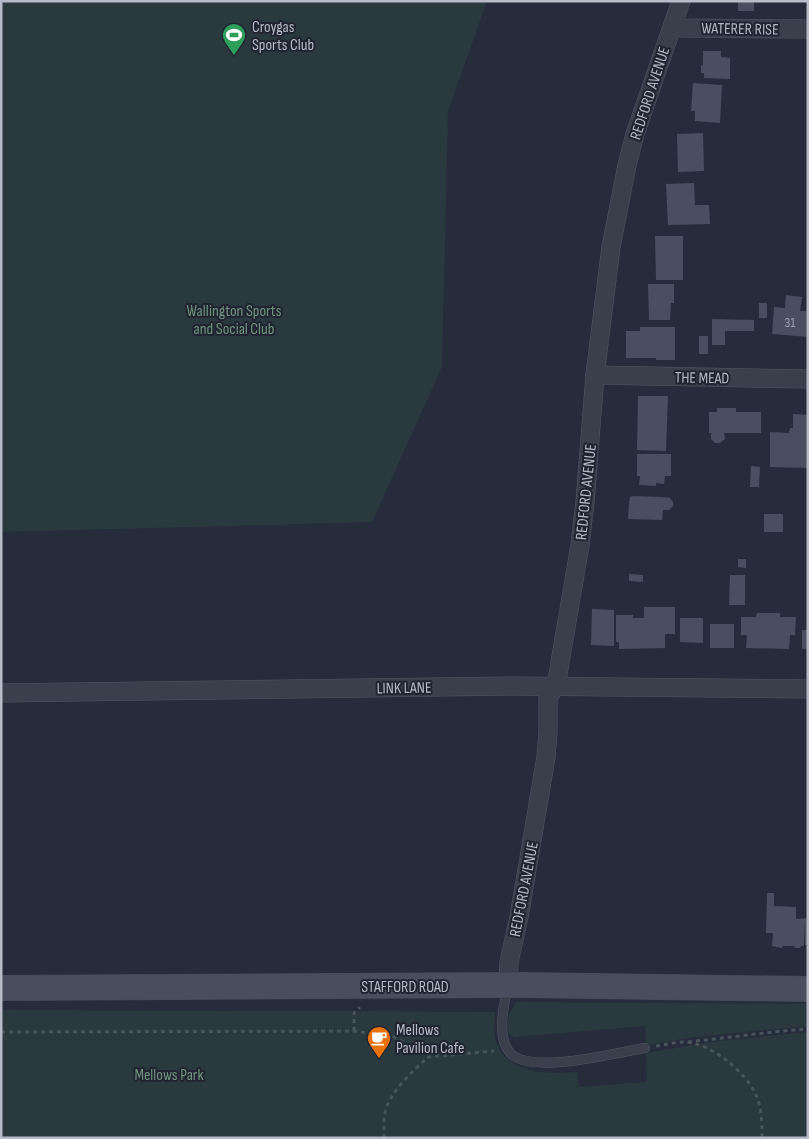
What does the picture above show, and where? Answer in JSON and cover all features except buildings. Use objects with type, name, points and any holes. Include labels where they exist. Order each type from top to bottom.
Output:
[{"type":"main road","name":"STAFFORD ROAD","points":[[1,988],[508,985],[808,989]]},
{"type":"street","name":"REDFORD AVENUE","points":[[508,985],[509,962],[519,917],[546,757],[548,697],[556,686],[580,545],[596,375],[611,247],[627,164],[647,96],[681,1]]},
{"type":"street","name":"WATERER RISE","points":[[673,24],[682,28],[808,29]]},
{"type":"street","name":"THE MEAD","points":[[596,375],[808,379]]},
{"type":"street","name":"LINK LANE","points":[[1,693],[556,686],[808,690]]},
{"type":"lane","points":[[508,985],[503,1006],[502,1026],[507,1050],[515,1057],[532,1062],[552,1064],[645,1048]]},
{"type":"path","points":[[645,1048],[808,1029]]},
{"type":"path","points":[[1,1032],[354,1031],[394,1037],[428,1057],[507,1050]]},
{"type":"path","points":[[684,1042],[700,1046],[727,1059],[744,1077],[756,1096],[762,1126],[762,1138]]},
{"type":"path","points":[[384,1138],[384,1119],[387,1106],[409,1075],[428,1057]]},
{"type":"green space","name":"Wallington Sports and Social Club","points":[[1,1],[487,1],[448,111],[442,367],[372,522],[1,532]]},
{"type":"green space","points":[[516,1002],[808,1004],[808,1026],[694,1037],[646,1045],[645,1026],[515,1037],[509,1034],[508,1021]]},
{"type":"green space","name":"Mellows Park","points":[[1,1010],[495,1012],[496,1040],[503,1054],[520,1067],[531,1070],[555,1073],[577,1072],[579,1087],[647,1082],[646,1053],[718,1041],[808,1032],[808,1138],[1,1138]]},
{"type":"place","name":"Croygas Sports Club","points":[[234,56]]},
{"type":"place","name":"Mellows Pavilion Cafe","points":[[379,1059]]}]
